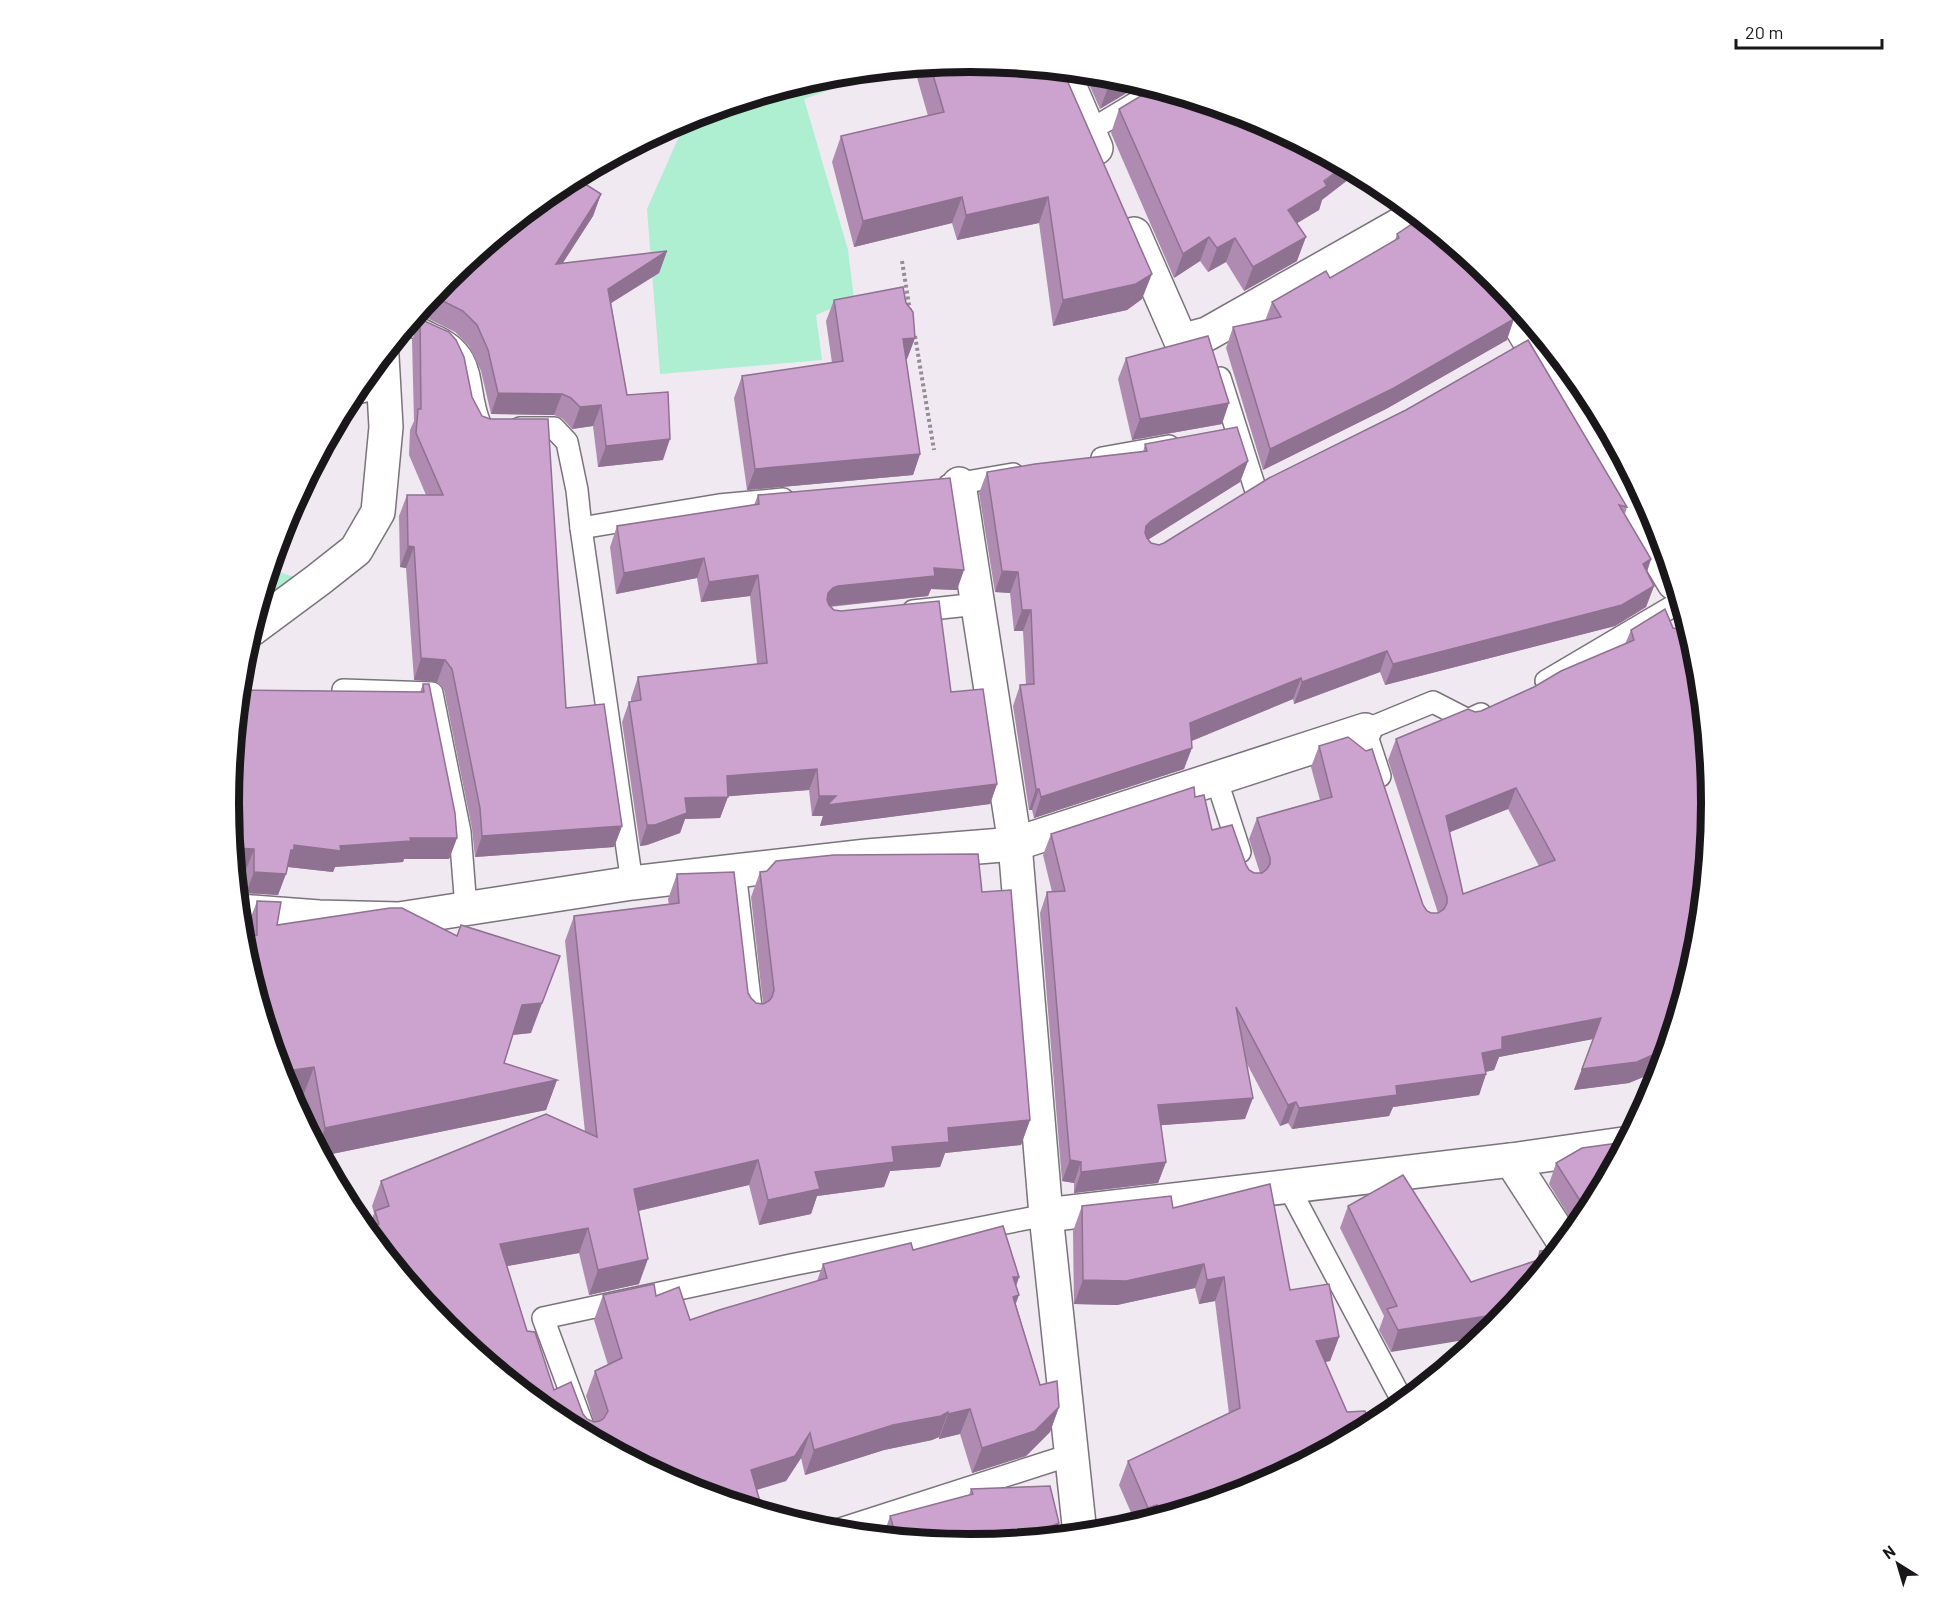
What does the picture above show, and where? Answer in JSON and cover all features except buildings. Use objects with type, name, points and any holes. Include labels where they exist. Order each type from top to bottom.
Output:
[{"type":"street","points":[[1066,78],[1106,171]]},
{"type":"street","points":[[1124,211],[1181,341],[1207,334],[1410,219]]},
{"type":"street","points":[[1502,301],[1521,346],[1623,480],[1647,529]]},
{"type":"street","points":[[262,620],[356,550],[378,512],[386,427],[383,371]]},
{"type":"street","points":[[943,485],[978,604],[1016,844],[1046,1215],[1079,1526]]},
{"type":"street","points":[[247,911],[319,917],[399,919],[632,883],[867,856],[1016,844],[1365,730]]},
{"type":"street","points":[[1046,1215],[1510,1160],[1616,1144]]},
{"type":"street","points":[[1510,1160],[1559,1235]]},
{"type":"lane","points":[[1089,130],[1149,95]]},
{"type":"lane","points":[[415,327],[437,336],[454,348],[466,364],[471,379],[474,412],[482,427],[554,428],[567,442],[578,490],[581,528],[632,883]]},
{"type":"lane","points":[[1207,334],[1255,488]]},
{"type":"lane","points":[[1215,438],[1238,434]]},
{"type":"lane","points":[[1087,461],[1191,442]]},
{"type":"lane","points":[[943,485],[1029,471]]},
{"type":"lane","points":[[1235,500],[1276,477]]},
{"type":"lane","points":[[581,528],[719,505],[801,498]]},
{"type":"lane","points":[[888,613],[978,604]]},
{"type":"lane","points":[[1531,690],[1674,606]]},
{"type":"lane","points":[[343,690],[432,693],[460,832],[466,908]]},
{"type":"lane","points":[[1387,797],[1365,730],[1433,702],[1468,720],[1500,705]]},
{"type":"lane","points":[[1216,778],[1247,872]]},
{"type":"lane","points":[[735,871],[752,1016]]},
{"type":"lane","points":[[1288,1186],[1399,1394]]},
{"type":"lane","points":[[582,1422],[543,1318],[791,1265],[1046,1215]]},
{"type":"lane","points":[[854,1525],[1070,1455]]},
{"type":"path","points":[[902,261],[912,320]]},
{"type":"path","points":[[914,332],[943,485]]},
{"type":"green space","points":[[853,82],[804,99],[848,250],[854,299],[816,315],[822,360],[660,374],[647,209],[681,132],[735,111],[781,97]]},
{"type":"green space","points":[[277,571],[297,578],[269,599]]}]
